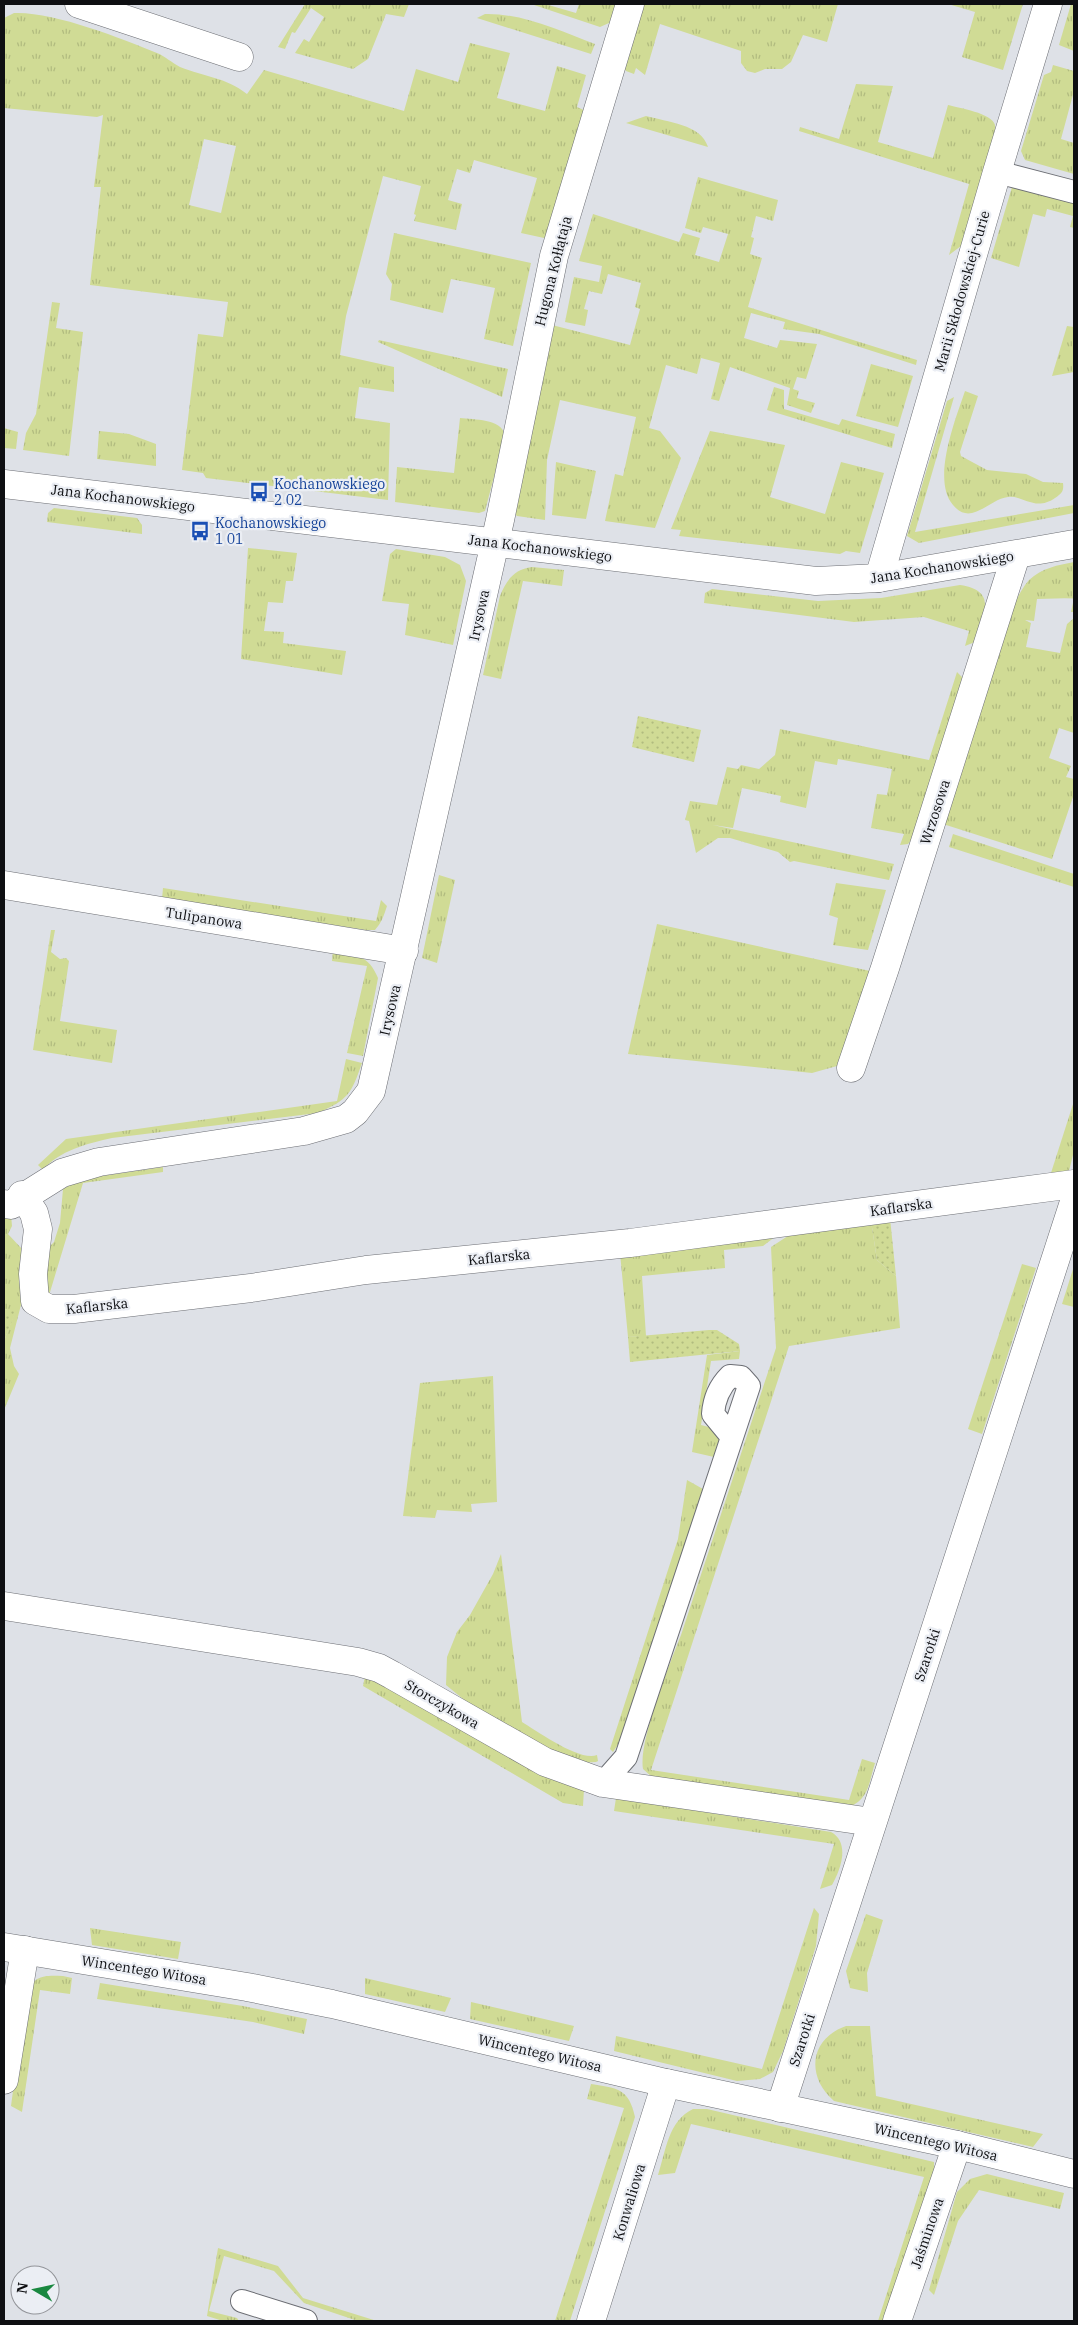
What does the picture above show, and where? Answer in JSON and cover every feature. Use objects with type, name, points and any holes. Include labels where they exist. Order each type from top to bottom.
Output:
[{"type":"street","points":[[79,4],[240,57]]},
{"type":"street","name":"Hugona Kołłątaja","points":[[495,543],[554,256],[630,4]]},
{"type":"street","name":"Marii Skłodowskiej-Curie","points":[[879,578],[1048,4]]},
{"type":"street","name":"Jana Kochanowskiego","points":[[4,484],[816,581],[879,578],[1074,544]]},
{"type":"street","name":"Irysowa","points":[[13,1200],[62,1172],[99,1162],[304,1131],[346,1119],[355,1112],[371,1091],[495,543]]},
{"type":"street","name":"Wrzosowa","points":[[852,1068],[1016,555]]},
{"type":"street","name":"Tulipanowa","points":[[4,885],[404,951]]},
{"type":"street","name":"Kaflarska","points":[[13,1200],[34,1213],[38,1229],[33,1274],[35,1301],[49,1310],[74,1309],[251,1288],[366,1270],[630,1243],[1074,1184]]},
{"type":"street","name":"Szarotki","points":[[780,2108],[1074,1202]]},
{"type":"street","name":"Storczykowa","points":[[4,1606],[305,1652],[379,1668],[545,1762],[603,1783],[872,1822]]},
{"type":"street","points":[[4,2080],[14,1949]]},
{"type":"street","name":"Wincentego Witosa","points":[[14,1949],[247,1987],[332,2004],[666,2083],[957,2145],[1074,2174]]},
{"type":"street","name":"Konwaliowa","points":[[591,2321],[666,2083]]},
{"type":"street","name":"Jaśminowa","points":[[897,2321],[957,2145]]},
{"type":"lane","points":[[997,172],[1074,192]]},
{"type":"lane","points":[[603,1783],[626,1757],[732,1437]]},
{"type":"lane","points":[[242,2301],[306,2321]]},
{"type":"green space","points":[[305,4],[409,4],[404,17],[386,14],[368,59],[353,69],[295,53],[304,39],[309,42],[324,17],[311,8],[295,33],[292,32],[285,49],[278,47]]},
{"type":"green space","points":[[531,4],[545,4],[576,13],[579,4],[618,4],[609,23],[600,27]]},
{"type":"green space","points":[[640,4],[838,4],[827,42],[803,35],[791,62],[782,69],[765,69],[755,73],[747,71],[741,63],[741,51],[660,24],[645,75],[636,68],[634,74],[626,71],[623,67]]},
{"type":"green space","points":[[948,4],[1023,4],[1003,70],[962,57],[975,12]]},
{"type":"green space","points":[[1071,4],[1074,4],[1074,51],[1059,45]]},
{"type":"green space","points":[[14,13],[30,14],[47,16],[86,27],[157,53],[180,67],[231,84],[247,94],[264,70],[404,111],[416,69],[458,82],[470,43],[510,53],[497,98],[545,111],[557,66],[586,75],[577,107],[586,111],[549,234],[544,238],[521,233],[537,178],[474,160],[470,173],[457,169],[448,200],[462,204],[456,230],[414,221],[421,186],[383,176],[346,316],[340,355],[394,367],[394,392],[359,387],[355,418],[390,423],[388,500],[206,478],[203,473],[182,470],[198,334],[223,337],[228,302],[90,285],[101,187],[94,187],[103,115],[97,117],[4,108],[4,18]],"holes":[[[204,139],[236,146],[221,213],[189,205]]]},
{"type":"green space","points":[[485,14],[513,16],[595,44],[591,54],[477,18]]},
{"type":"green space","points":[[1053,65],[1074,71],[1074,91],[1061,139],[1074,143],[1074,174],[1025,160],[1021,151],[1044,75],[1051,72]]},
{"type":"green space","points":[[856,84],[893,86],[878,142],[933,158],[948,105],[982,114],[993,121],[995,125],[994,136],[961,246],[949,255],[969,184],[799,131],[800,127],[839,139]]},
{"type":"green space","points":[[646,116],[673,122],[691,129],[704,139],[708,147],[626,123]]},
{"type":"green space","points":[[698,177],[778,200],[773,221],[756,216],[751,237],[754,238],[750,254],[762,258],[748,307],[917,360],[916,365],[819,334],[783,329],[785,322],[751,313],[744,338],[777,348],[780,340],[817,344],[806,379],[797,377],[793,389],[799,391],[797,398],[815,403],[811,413],[787,405],[790,388],[730,367],[719,401],[711,399],[720,363],[701,358],[697,374],[666,365],[649,428],[660,431],[681,458],[655,528],[605,521],[615,474],[623,476],[636,417],[560,400],[547,460],[545,520],[517,516],[515,514],[552,325],[630,345],[640,309],[635,307],[641,283],[608,274],[602,294],[589,291],[584,309],[588,310],[585,326],[565,322],[574,277],[599,282],[602,266],[579,261],[593,214],[679,242],[683,233],[700,238],[695,255],[719,262],[728,234],[703,227],[701,233],[685,228]]},
{"type":"green space","points":[[1012,187],[1074,200],[1074,228],[1070,227],[1073,216],[1047,209],[1045,217],[1033,214],[1019,267],[991,258]]},
{"type":"green space","points":[[394,233],[531,263],[513,346],[484,339],[495,288],[451,279],[443,313],[390,300],[392,284],[386,274]]},
{"type":"green space","points":[[52,302],[60,303],[56,328],[83,332],[69,456],[23,450],[26,433],[36,414]]},
{"type":"green space","points":[[1067,326],[1074,327],[1074,372],[1052,376]]},
{"type":"green space","points":[[379,340],[508,369],[502,397],[378,342]]},
{"type":"green space","points":[[871,364],[913,376],[898,427],[856,416]]},
{"type":"green space","points":[[774,387],[784,390],[784,409],[839,425],[842,419],[895,434],[892,448],[767,410]]},
{"type":"green space","points":[[965,391],[978,396],[960,452],[961,456],[987,470],[1026,474],[1043,482],[1063,483],[1063,490],[1059,495],[1048,502],[1041,503],[1008,497],[973,513],[960,511],[953,505],[947,494],[944,480],[945,465],[951,432]]},
{"type":"green space","points":[[954,397],[915,532],[1074,505],[1074,513],[919,543],[907,536],[947,401]]},
{"type":"green space","points":[[460,418],[493,423],[502,429],[505,435],[485,511],[479,513],[395,502],[397,467],[454,473]]},
{"type":"green space","points":[[4,428],[18,432],[16,449],[4,448]]},
{"type":"green space","points":[[99,431],[129,434],[156,444],[156,466],[97,459]]},
{"type":"green space","points":[[710,431],[785,445],[770,497],[825,514],[841,462],[884,473],[860,553],[846,551],[840,554],[679,536],[681,530],[671,529]]},
{"type":"green space","points":[[556,462],[596,471],[586,519],[552,515]]},
{"type":"green space","points":[[54,508],[137,518],[142,525],[142,534],[47,522],[48,513]]},
{"type":"green space","points":[[248,548],[297,553],[293,581],[286,581],[283,603],[268,602],[264,631],[284,632],[283,643],[346,651],[342,675],[241,659]]},
{"type":"green space","points":[[396,549],[445,557],[460,565],[466,581],[453,645],[405,635],[409,604],[382,601],[390,554]]},
{"type":"green space","points":[[1074,562],[1074,598],[1037,599],[1034,621],[1025,620],[1031,623],[1026,647],[1060,653],[1067,624],[1074,618],[1074,733],[1059,728],[1049,758],[1071,766],[1066,777],[1074,779],[1074,794],[1052,859],[943,824],[986,684],[1016,601],[1024,586],[1034,576],[1050,568]]},
{"type":"green space","points":[[532,567],[564,570],[562,586],[523,581],[501,679],[483,675],[502,591],[516,573]]},
{"type":"green space","points":[[960,585],[972,588],[980,593],[984,599],[985,606],[975,642],[965,646],[969,631],[924,617],[854,622],[704,603],[705,593],[712,589],[818,601],[881,598]]},
{"type":"green space","points":[[1074,598],[1074,612],[1071,612]]},
{"type":"green space","points":[[957,672],[964,679],[912,839],[908,844],[900,845],[904,834],[871,828],[877,794],[887,795],[892,769],[838,759],[837,765],[815,761],[806,808],[780,802],[781,796],[742,788],[733,828],[713,825],[894,864],[889,880],[794,861],[790,862],[778,852],[730,838],[718,838],[696,853],[689,821],[685,820],[690,801],[717,805],[727,767],[738,769],[741,765],[759,769],[775,755],[780,729],[929,760]]},
{"type":"green space","points":[[638,716],[701,730],[694,762],[632,747]]},
{"type":"green space","points":[[953,834],[1074,874],[1074,887],[949,847]]},
{"type":"green space","points":[[439,875],[455,880],[437,963],[422,958]]},
{"type":"green space","points":[[836,883],[886,890],[868,950],[833,945],[838,918],[829,915]]},
{"type":"green space","points":[[163,888],[376,921],[381,900],[387,906],[375,930],[366,930],[162,899]]},
{"type":"green space","points":[[657,924],[870,971],[837,1066],[812,1073],[628,1054]]},
{"type":"green space","points":[[51,930],[55,930],[51,952],[60,959],[66,958],[69,961],[60,1021],[117,1030],[112,1063],[33,1050]]},
{"type":"green space","points":[[333,949],[366,960],[378,978],[363,1056],[347,1053],[367,966],[332,961]]},
{"type":"green space","points":[[346,1059],[362,1063],[355,1082],[343,1099],[318,1113],[112,1138],[84,1145],[65,1153],[49,1163],[43,1170],[38,1165],[66,1139],[337,1101]]},
{"type":"green space","points":[[1074,1101],[1074,1151],[1069,1171],[1050,1176]]},
{"type":"green space","points":[[163,1167],[163,1172],[83,1183],[47,1302],[40,1282],[47,1249],[54,1242],[60,1223],[63,1189],[81,1179]]},
{"type":"green space","points":[[4,1215],[11,1215],[12,1226],[8,1234],[22,1249],[24,1293],[10,1348],[14,1366],[19,1374],[4,1410],[4,1341],[15,1312],[4,1309]]},
{"type":"green space","points":[[890,1218],[896,1276],[877,1260],[871,1221]]},
{"type":"green space","points":[[871,1221],[877,1260],[896,1276],[900,1328],[789,1346],[651,1770],[849,1800],[862,1759],[875,1763],[869,1785],[859,1801],[845,1809],[653,1778],[643,1769],[645,1741],[650,1722],[681,1635],[776,1348],[771,1247],[797,1230]]},
{"type":"green space","points":[[780,1233],[763,1246],[724,1250],[725,1268],[642,1276],[646,1336],[628,1337],[620,1253]]},
{"type":"green space","points":[[1022,1264],[1036,1268],[982,1434],[968,1429]]},
{"type":"green space","points":[[1074,1266],[1074,1307],[1062,1304]]},
{"type":"green space","points":[[4,1309],[16,1311],[4,1341]]},
{"type":"green space","points":[[717,1330],[739,1344],[740,1351],[630,1362],[628,1337]]},
{"type":"green space","points":[[740,1351],[739,1359],[711,1361],[701,1425],[724,1431],[714,1457],[692,1452],[707,1355]]},
{"type":"green space","points":[[493,1376],[497,1502],[471,1504],[472,1512],[437,1510],[435,1518],[403,1516],[420,1383]]},
{"type":"green space","points":[[687,1480],[703,1489],[619,1743],[613,1752],[610,1749],[678,1539]]},
{"type":"green space","points":[[501,1554],[522,1722],[570,1750],[590,1756],[597,1755],[598,1761],[596,1762],[577,1763],[526,1739],[474,1708],[446,1685],[447,1657],[457,1632],[470,1615],[493,1574]]},
{"type":"green space","points":[[365,1676],[387,1682],[558,1781],[584,1789],[583,1806],[563,1803],[363,1686]]},
{"type":"green space","points":[[616,1798],[831,1832],[841,1843],[842,1857],[838,1872],[832,1885],[820,1889],[834,1844],[614,1811]]},
{"type":"green space","points":[[814,1908],[819,1914],[816,1946],[783,2051],[773,2072],[760,2079],[737,2081],[614,2051],[616,2036],[762,2069]]},
{"type":"green space","points":[[866,1914],[883,1920],[867,1973],[868,1992],[850,1988],[846,1971]]},
{"type":"green space","points":[[90,1928],[181,1942],[178,1959],[92,1945]]},
{"type":"green space","points":[[45,1976],[72,1978],[70,1994],[40,1990],[22,2112],[11,2106],[26,1994],[32,1983],[40,1978]]},
{"type":"green space","points":[[365,1978],[451,1998],[445,2012],[365,1994]]},
{"type":"green space","points":[[100,1983],[243,2006],[307,2019],[304,2034],[253,2022],[97,1999]]},
{"type":"green space","points":[[471,2002],[574,2026],[569,2041],[470,2019]]},
{"type":"green space","points":[[846,2026],[870,2026],[876,2096],[1043,2134],[1033,2147],[834,2101],[819,2081],[816,2059],[819,2049],[825,2040],[834,2032]]},
{"type":"green space","points":[[591,2084],[615,2089],[626,2095],[635,2117],[570,2321],[555,2321],[624,2108],[587,2099]]},
{"type":"green space","points":[[693,2109],[707,2109],[934,2162],[934,2176],[884,2321],[878,2321],[924,2177],[691,2124],[675,2173],[658,2175],[673,2129],[685,2114]]},
{"type":"green space","points":[[987,2174],[1064,2193],[1060,2209],[979,2190],[958,2221],[934,2295],[929,2290],[957,2192],[970,2179]]},
{"type":"green space","points":[[218,2248],[278,2266],[303,2298],[377,2321],[358,2321],[304,2303],[274,2271],[224,2256],[209,2311],[237,2318],[239,2321],[223,2321],[207,2316]]},
{"type":"place","name":"Kochanowskiego 2 02","points":[[259,492]]},
{"type":"place","name":"Kochanowskiego 1 01","points":[[200,531]]}]
